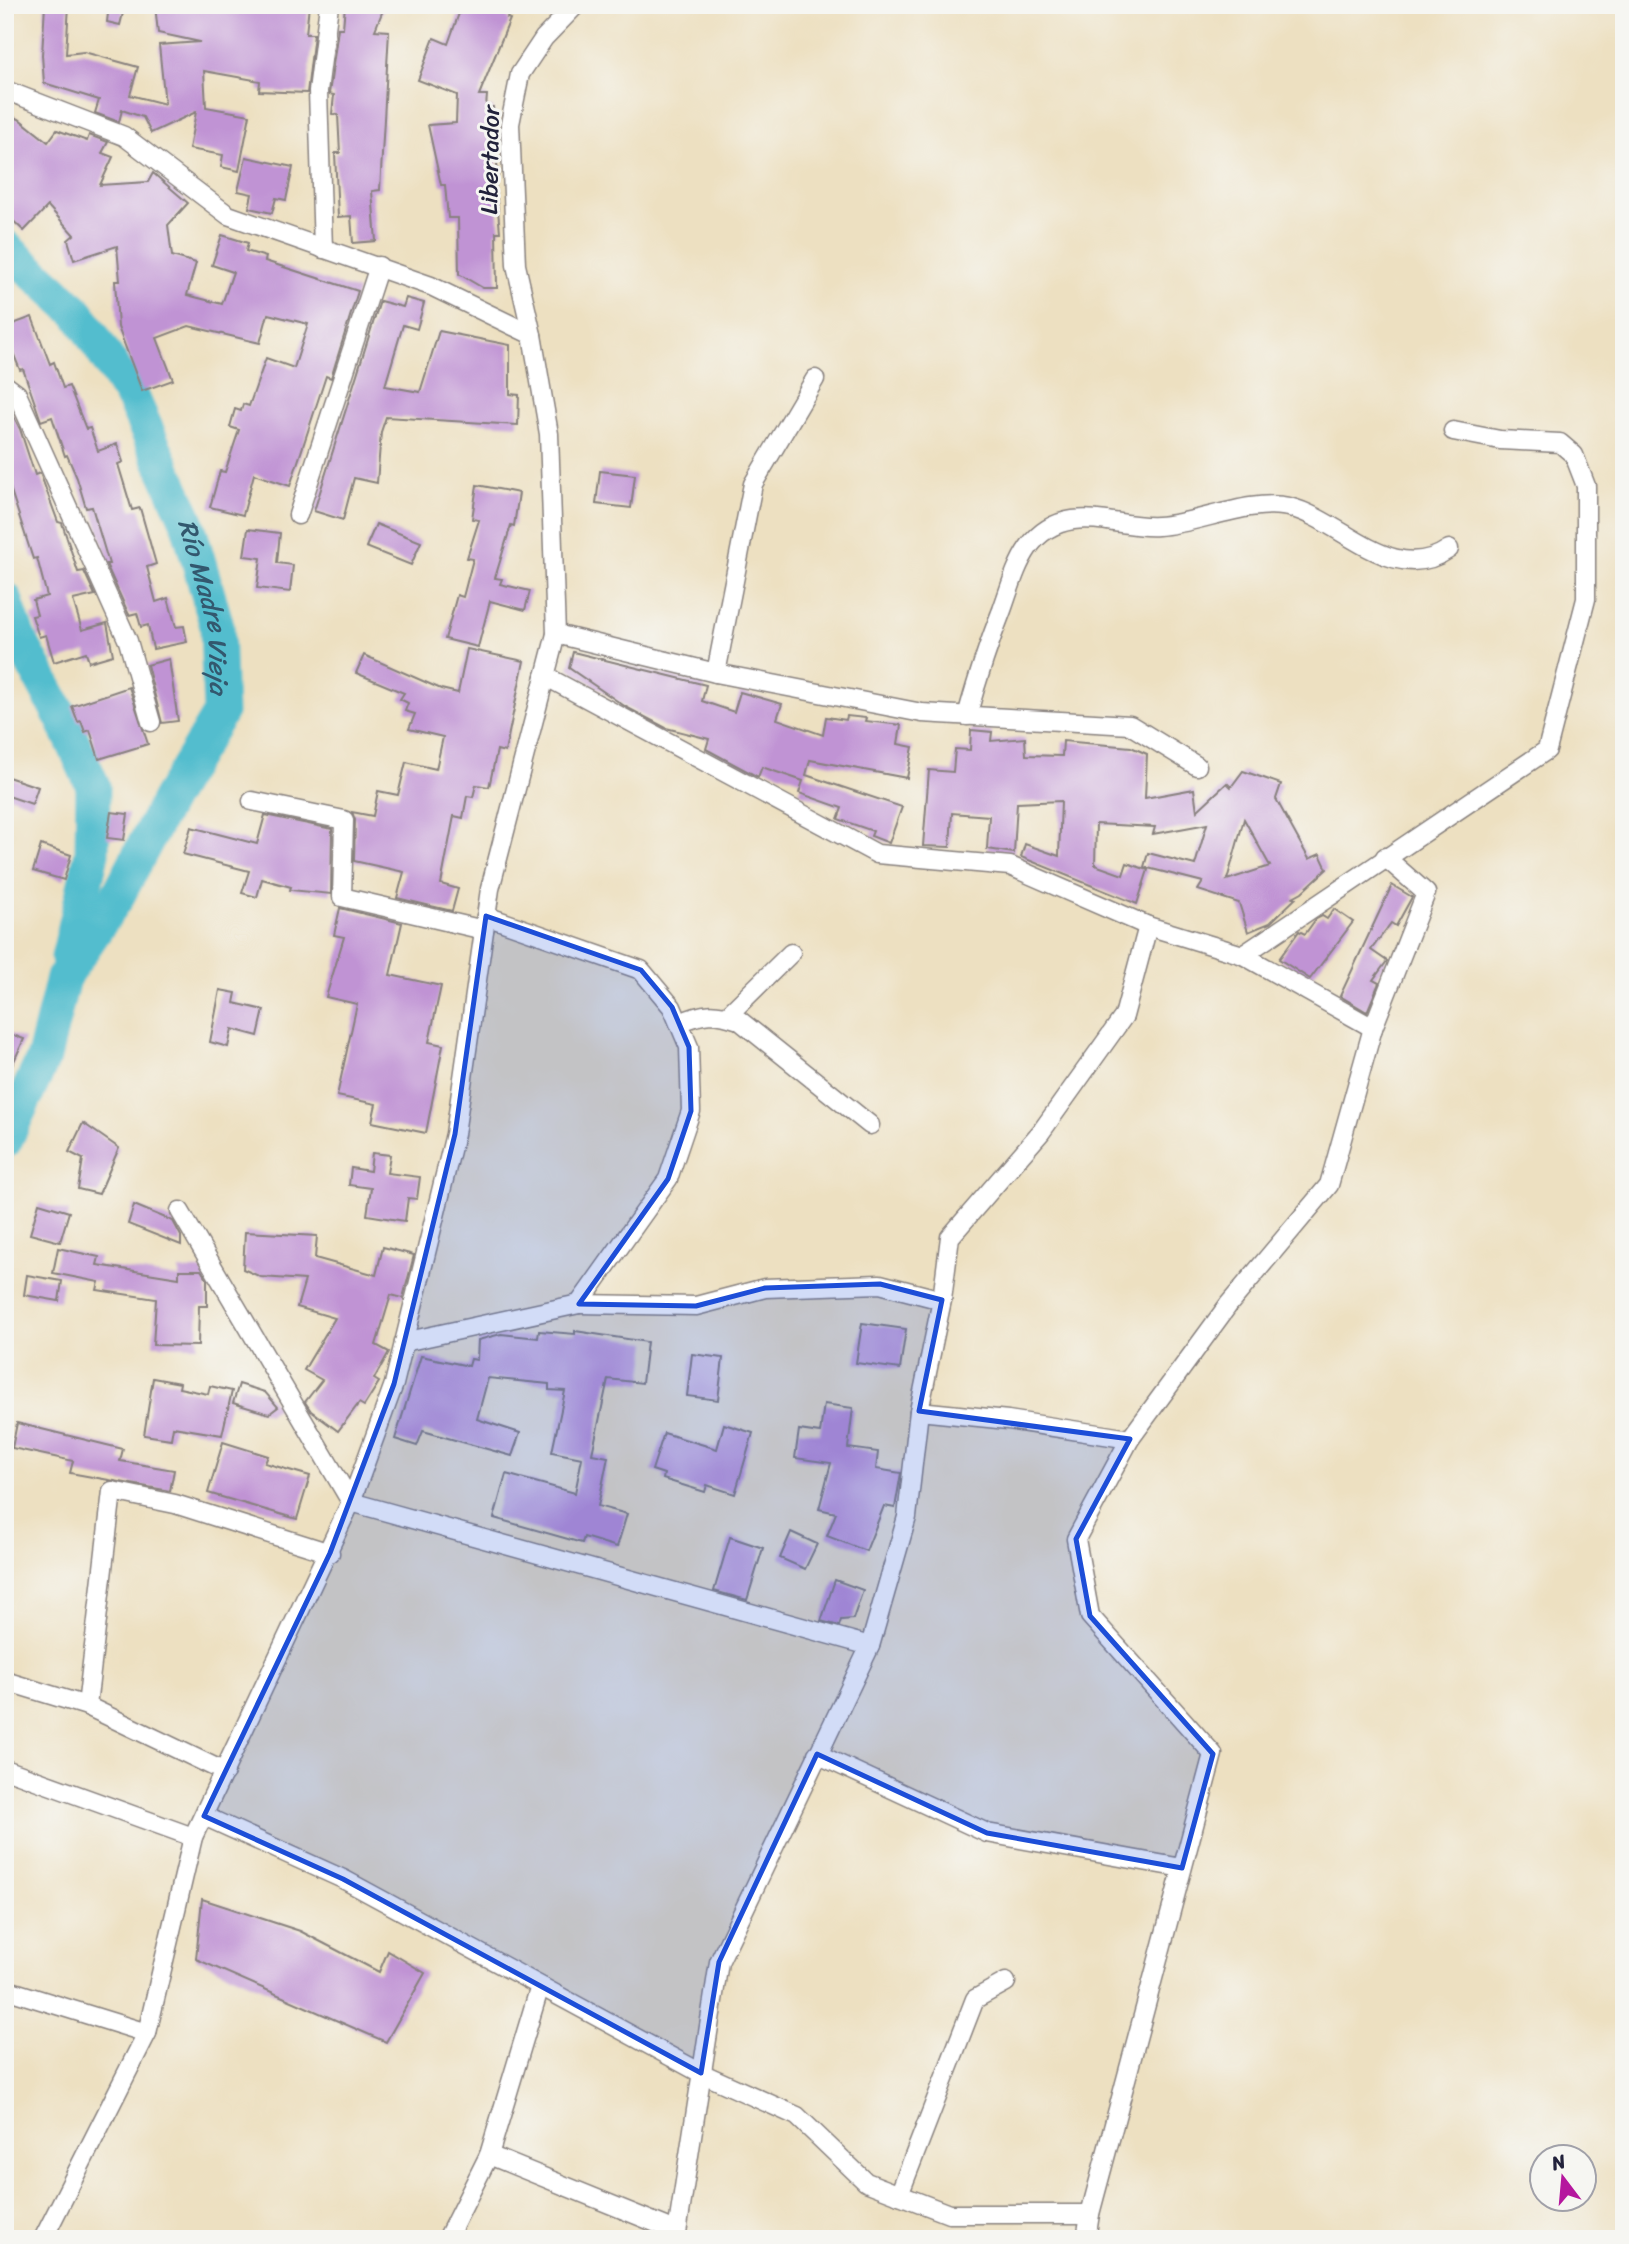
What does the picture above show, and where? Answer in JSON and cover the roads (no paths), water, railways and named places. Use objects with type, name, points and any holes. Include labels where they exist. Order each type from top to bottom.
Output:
[{"type":"street","points":[[323,249],[318,91],[330,5]]},
{"type":"street","name":"Libertador","points":[[43,2239],[147,2033],[193,1838],[330,1553],[351,1502],[394,1384],[455,1134],[489,889],[556,634],[549,434],[532,335],[516,265],[510,124],[520,74],[544,38],[576,5]]},
{"type":"street","points":[[5,90],[124,136],[228,215],[431,286],[532,335]]},
{"type":"street","points":[[298,515],[379,266]]},
{"type":"street","points":[[716,673],[754,484],[815,379]]},
{"type":"street","points":[[5,385],[17,394],[128,641],[151,722]]},
{"type":"street","points":[[1242,955],[1546,750],[1586,599],[1586,486],[1571,450],[1560,443],[1500,440],[1454,431]]},
{"type":"street","points":[[967,716],[1018,562],[1039,535],[1063,522],[1087,519],[1129,527],[1164,526],[1277,506],[1300,511],[1395,559],[1419,563],[1437,557],[1449,549]]},
{"type":"street","points":[[556,634],[716,673],[922,713],[1130,725],[1197,766]]},
{"type":"street","points":[[545,677],[877,854],[1010,866],[1148,926],[1242,955],[1373,1028]]},
{"type":"street","points":[[252,801],[344,820],[342,897],[485,923],[641,970],[671,1007],[688,1047],[691,1111],[668,1179],[579,1304]]},
{"type":"street","points":[[1086,2239],[1090,2214],[1213,1754],[1090,1616],[1076,1539],[1130,1439],[1229,1304],[1329,1185],[1373,1028],[1426,893],[1385,858]]},
{"type":"street","points":[[489,2155],[676,2235],[719,1962],[870,1646],[907,1517],[919,1411],[942,1300],[950,1237],[1041,1132],[1124,1016],[1148,926]]},
{"type":"street","points":[[727,1016],[791,953]]},
{"type":"street","points":[[680,1023],[698,1014],[713,1012],[740,1020],[870,1125]]},
{"type":"street","points":[[180,1211],[351,1502],[870,1646]]},
{"type":"street","points":[[404,1342],[579,1304],[696,1306],[765,1288],[880,1284],[942,1300]]},
{"type":"street","points":[[919,1411],[1007,1420],[1130,1439]]},
{"type":"street","points":[[87,1706],[112,1491],[175,1504],[330,1553]]},
{"type":"street","points":[[5,1681],[87,1706],[225,1772]]},
{"type":"street","points":[[817,1754],[987,1833],[1182,1868]]},
{"type":"street","points":[[5,1769],[193,1838]]},
{"type":"street","points":[[204,1816],[343,1880],[701,2073],[797,2116],[866,2182],[949,2214],[1090,2214]]},
{"type":"street","points":[[899,2195],[975,1999],[1006,1982]]},
{"type":"street","points":[[447,2239],[489,2155],[540,1986]]},
{"type":"street","points":[[5,1989],[147,2033]]},
{"type":"waterway","name":"Río Madre Vieja","points":[[5,247],[78,313],[133,399],[187,521],[217,626],[220,713],[169,798],[116,899],[63,978],[44,1057],[5,1141]]},
{"type":"waterway","points":[[5,599],[18,636],[63,720],[93,786],[92,853],[68,958]]}]
